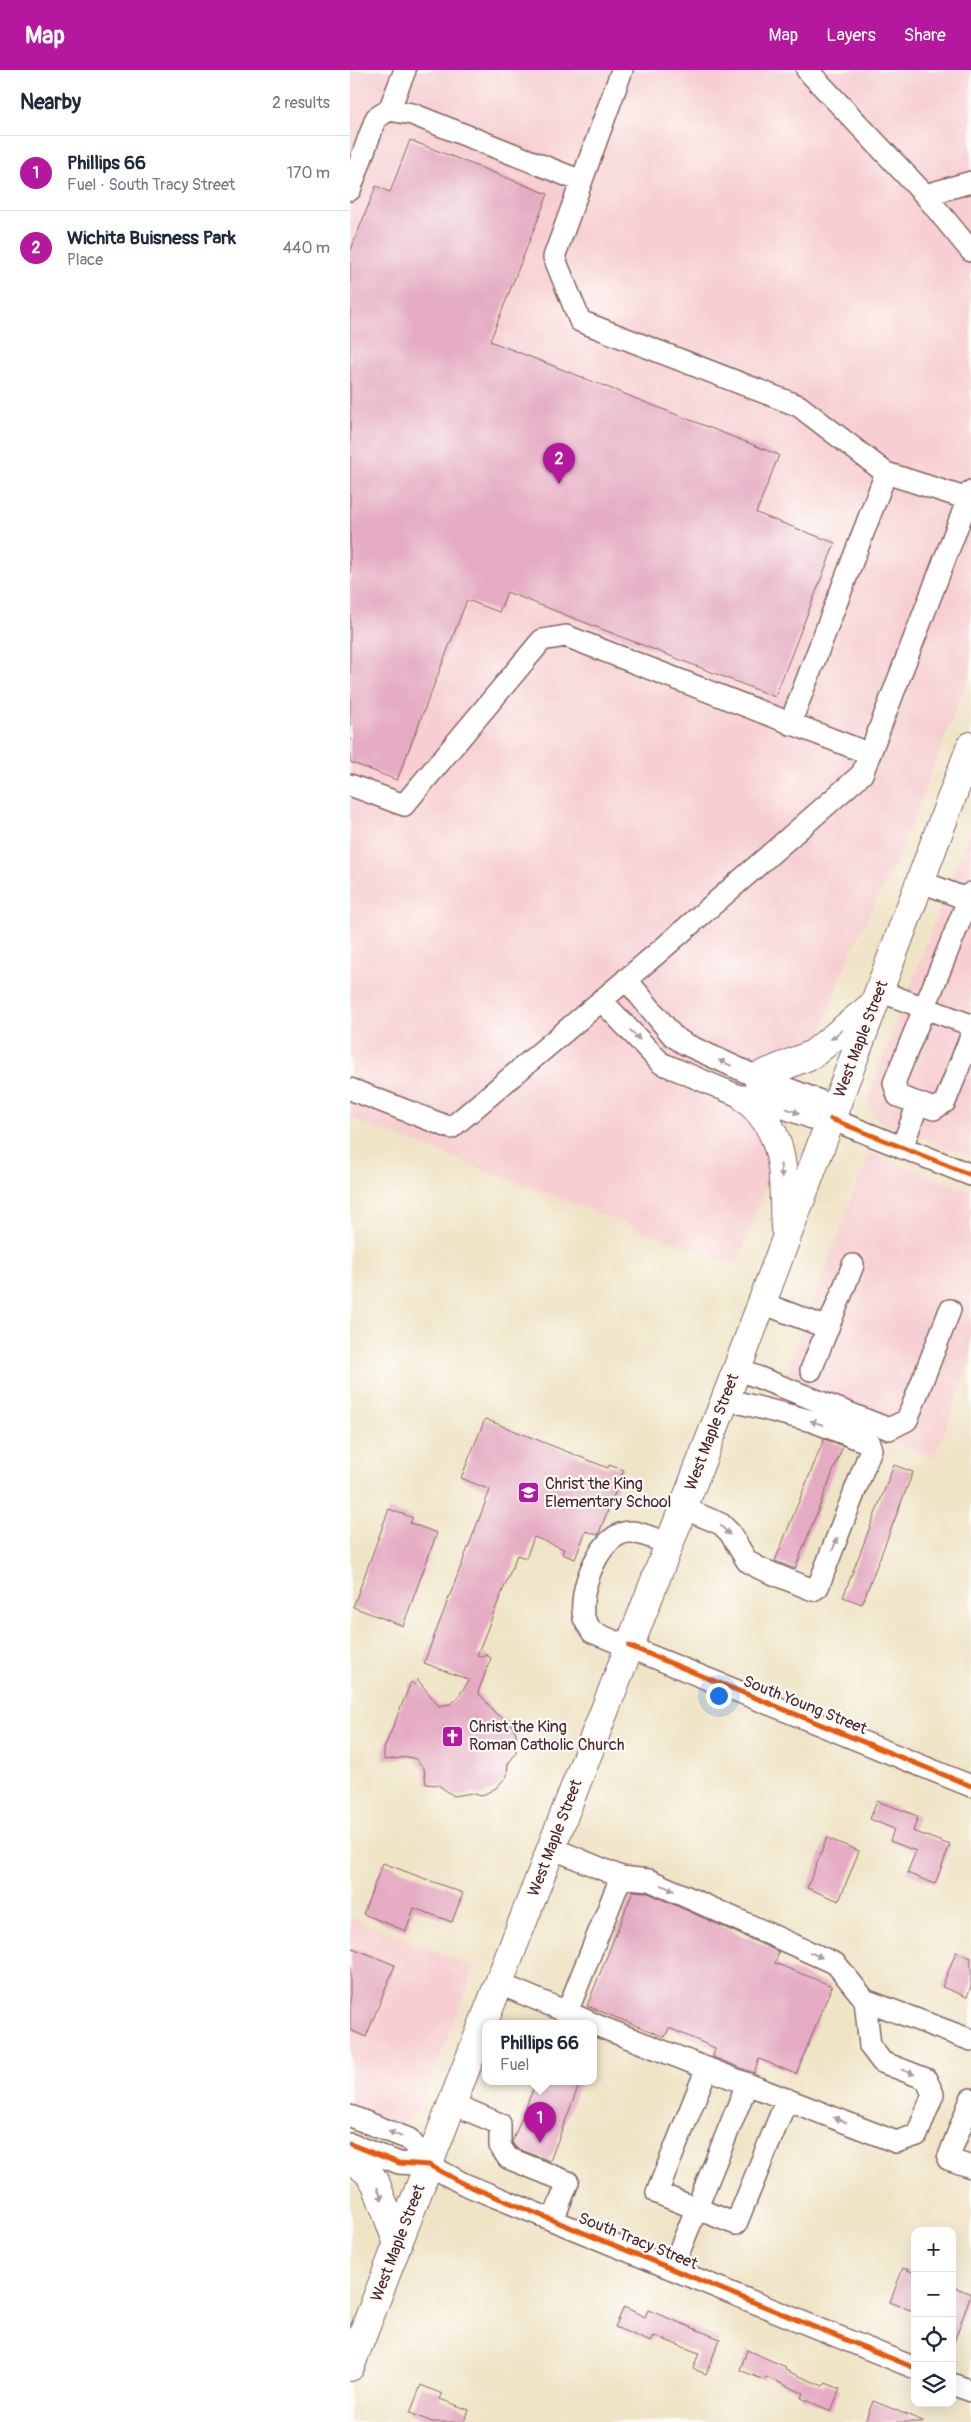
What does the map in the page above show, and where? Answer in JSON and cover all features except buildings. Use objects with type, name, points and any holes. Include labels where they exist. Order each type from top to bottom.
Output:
[{"type":"main road","name":"West Maple Street","points":[[486,2020],[737,1369],[920,881],[968,763]]},
{"type":"main road","points":[[786,1238],[779,1146],[768,1122],[761,1112],[752,1088],[813,1054],[877,998]]},
{"type":"main road","name":"West Maple Street","points":[[350,2368],[482,2030]]},
{"type":"main road","points":[[350,2156],[369,2173],[376,2184],[398,2244]]},
{"type":"street","points":[[350,190],[376,118],[389,110],[405,70]]},
{"type":"street","points":[[350,1088],[451,1128],[834,801],[862,774],[969,495],[886,473],[800,406],[580,321],[554,257],[622,70]]},
{"type":"street","points":[[807,70],[925,195],[963,229],[971,251]]},
{"type":"street","points":[[389,110],[412,114],[581,181]]},
{"type":"street","points":[[925,195],[971,182]]},
{"type":"street","points":[[790,724],[886,473]]},
{"type":"street","points":[[350,785],[404,805],[542,640],[566,636],[870,754]]},
{"type":"street","points":[[920,881],[970,898],[894,1083],[898,1096],[934,1109],[945,1102],[971,1036]]},
{"type":"street","points":[[626,979],[673,1036],[752,1088],[765,1101],[832,1117],[971,1176]]},
{"type":"street","points":[[877,998],[925,1008],[971,1025]]},
{"type":"street","points":[[601,1000],[661,1063],[752,1088]]},
{"type":"street","points":[[902,1148],[918,1103]]},
{"type":"street","points":[[811,1370],[853,1265]]},
{"type":"street","points":[[762,1302],[828,1328]]},
{"type":"street","points":[[737,1369],[889,1429],[907,1420],[950,1310]]},
{"type":"street","points":[[683,1508],[721,1524],[730,1532],[748,1561],[759,1568],[813,1590],[818,1587],[871,1449],[869,1444],[812,1421],[762,1410],[725,1399]]},
{"type":"street","name":"South Young Street","points":[[669,1544],[631,1532],[619,1535],[607,1542],[598,1553],[584,1592],[584,1618],[592,1632],[971,1786]]},
{"type":"street","points":[[552,1848],[621,1877],[649,1880],[836,1964],[865,2000],[971,2040]]},
{"type":"street","points":[[567,2012],[621,1877]]},
{"type":"street","points":[[500,1984],[584,2020]]},
{"type":"street","points":[[597,2026],[896,2142],[917,2135],[933,2094],[926,2079],[882,2062],[870,2046],[865,2000]]},
{"type":"street","points":[[708,2068],[658,2193],[697,2209],[736,2224],[787,2100]]},
{"type":"street","points":[[672,2269],[747,2084]]},
{"type":"street","points":[[453,2104],[500,2124],[500,2146],[508,2158],[568,2182],[553,2220]]},
{"type":"street","points":[[970,2104],[948,2159],[971,2167]]},
{"type":"street","name":"South Tracy Street","points":[[350,2116],[408,2139],[429,2165],[464,2184],[911,2366]]},
{"type":"street","name":"South Tracy Street","points":[[350,2144],[399,2164],[429,2165]]},
{"type":"street","points":[[956,2385],[971,2391]]},
{"type":"shaded area","points":[[350,70],[971,70],[971,670],[902,849],[847,960],[736,1266],[350,1118]]},
{"type":"shaded area","points":[[971,826],[971,1156],[882,1123],[872,1113],[867,1100]]},
{"type":"shaded area","points":[[869,1153],[971,1192],[971,1360],[934,1458],[776,1399]]},
{"type":"shaded area","points":[[350,1918],[475,1967],[420,2108],[407,2123],[389,2127],[350,2110]]},
{"type":"cycle path","points":[[831,1119],[971,1175]]},
{"type":"cycle path","points":[[629,1646],[971,1786]]},
{"type":"cycle path","points":[[350,2144],[399,2163],[429,2165],[464,2184],[911,2366]]},
{"type":"place","name":"Wichita Buisness Park","points":[[559,484]]},
{"type":"place","name":"Christ the King Elementary School","points":[[529,1493]]},
{"type":"place","name":"Christ the King Roman Catholic Church","points":[[453,1736]]},
{"type":"place","name":"Phillips 66","points":[[540,2143]]}]
